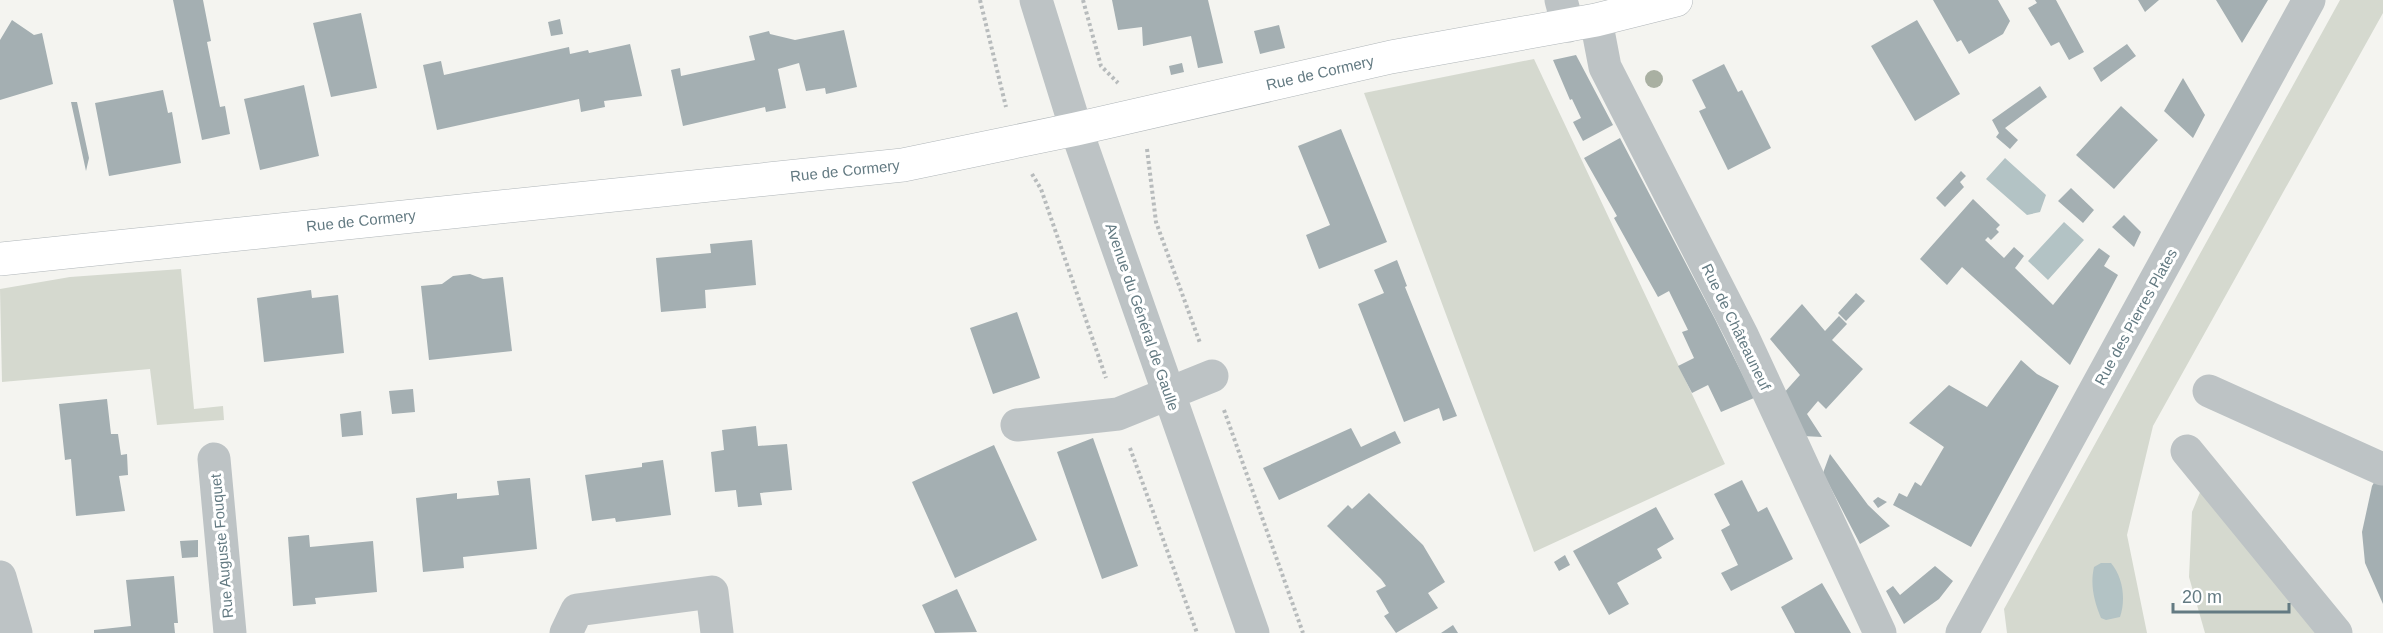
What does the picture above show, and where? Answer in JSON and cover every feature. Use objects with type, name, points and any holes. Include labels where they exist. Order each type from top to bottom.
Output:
[{"type":"main road","name":"Rue de Cormery","points":[[0,259],[903,165],[1076,129],[1575,15],[1676,0]]},
{"type":"street","name":"Avenue du Général de Gaulle","points":[[1035,0],[1076,129],[1253,633]]},
{"type":"street","name":"Rue des Pierres Plates","points":[[1962,633],[2309,0]]},
{"type":"street","name":"Rue de Châteauneuf","points":[[1575,15],[1605,67],[1742,335],[1880,633]]},
{"type":"street","points":[[1017,425],[1118,414],[1212,376]]},
{"type":"street","points":[[2209,391],[2382,469]]},
{"type":"street","points":[[2187,451],[2336,633]]},
{"type":"street","name":"Rue Auguste Fouquet","points":[[214,459],[230,633]]},
{"type":"street","points":[[0,577],[16,633]]},
{"type":"street","points":[[566,633],[576,610],[712,592],[717,633]]},
{"type":"path","points":[[980,0],[1001,80],[1012,142]]},
{"type":"path","points":[[1083,0],[1101,66],[1143,112]]},
{"type":"shaded area","points":[[2340,0],[2383,0],[2383,13],[2153,426],[2127,535],[2147,633],[2007,633],[2004,609]]},
{"type":"shaded area","points":[[1534,59],[1725,464],[1534,552],[1364,93]]},
{"type":"shaded area","points":[[2005,158],[2046,195],[2040,212],[2027,215],[1986,179]]},
{"type":"shaded area","points":[[2064,222],[2084,240],[2048,280],[2028,261]]},
{"type":"shaded area","points":[[181,269],[194,409],[223,406],[224,420],[157,425],[150,369],[2,382],[0,289],[70,277]]},
{"type":"shaded area","points":[[2201,490],[2318,633],[2205,633],[2189,577],[2192,512]]},
{"type":"shaded area","points":[[2101,563],[2111,563],[2121,582],[2123,596],[2120,617],[2106,620],[2101,618],[2093,593],[2092,580],[2094,567]]},
{"type":"building","points":[[173,0],[203,0],[211,41],[207,42],[220,107],[225,106],[230,134],[202,140]]},
{"type":"building","points":[[1112,0],[1208,0],[1223,63],[1198,68],[1191,36],[1143,46],[1142,27],[1118,30]]},
{"type":"building","points":[[1933,0],[1998,0],[2010,21],[2003,34],[1969,54],[1961,40],[1957,42]]},
{"type":"building","points":[[2035,0],[2056,0],[2084,52],[2069,60],[2059,42],[2051,46],[2028,8],[2037,3]]},
{"type":"building","points":[[2138,0],[2159,0],[2145,12]]},
{"type":"building","points":[[2216,0],[2268,0],[2242,43]]},
{"type":"building","points":[[361,13],[377,88],[331,97],[313,23]]},
{"type":"building","points":[[560,19],[563,34],[551,36],[548,22]]},
{"type":"building","points":[[12,20],[34,35],[42,33],[53,84],[0,100],[0,40]]},
{"type":"building","points":[[1917,20],[1960,94],[1915,121],[1871,46]]},
{"type":"building","points":[[1279,25],[1285,48],[1260,54],[1254,31]]},
{"type":"building","points":[[844,30],[857,87],[826,94],[825,88],[806,91],[799,63],[778,69],[786,108],[766,112],[765,107],[683,126],[671,70],[680,68],[681,76],[755,60],[749,36],[769,31],[770,34],[795,40]]},
{"type":"building","points":[[630,44],[642,96],[604,101],[605,107],[581,112],[579,99],[437,130],[423,65],[441,61],[444,75],[569,47],[570,54],[588,50],[589,53]]},
{"type":"building","points":[[2127,44],[2136,56],[2101,82],[2093,68]]},
{"type":"building","points":[[1576,55],[1613,125],[1583,141],[1573,122],[1581,118],[1572,99],[1570,100],[1553,60]]},
{"type":"building","points":[[1182,63],[1184,72],[1171,75],[1169,66]]},
{"type":"building","points":[[1724,64],[1738,92],[1742,90],[1771,148],[1728,170],[1699,111],[1706,108],[1692,80]]},
{"type":"building","points":[[2183,78],[2205,115],[2193,138],[2164,111]]},
{"type":"building","points":[[304,85],[319,156],[260,170],[244,99]]},
{"type":"building","points":[[2040,86],[2047,97],[2005,128],[2018,140],[2010,149],[1996,137],[1999,133],[1992,120]]},
{"type":"building","points":[[163,90],[168,113],[172,112],[181,163],[109,176],[95,103]]},
{"type":"building","points":[[71,102],[77,102],[89,158],[86,171]]},
{"type":"building","points":[[2121,106],[2158,140],[2114,189],[2076,155]]},
{"type":"building","points":[[1341,129],[1387,242],[1319,269],[1306,235],[1330,225],[1298,146]]},
{"type":"building","points":[[1620,138],[1754,398],[1721,412],[1708,385],[1692,393],[1678,366],[1694,358],[1682,332],[1688,330],[1669,291],[1658,297],[1614,218],[1617,216],[1584,158]]},
{"type":"building","points":[[1961,171],[1966,176],[1960,182],[1964,187],[1945,207],[1936,198]]},
{"type":"building","points":[[2071,188],[2094,210],[2083,223],[2058,201]]},
{"type":"building","points":[[1973,199],[2000,225],[1996,229],[1999,232],[1991,240],[1988,237],[1985,240],[2004,258],[2014,247],[2024,256],[2015,268],[2053,305],[2099,248],[2110,256],[2104,266],[2118,275],[2070,365],[1962,267],[1947,285],[1920,259]]},
{"type":"building","points":[[2124,215],[2141,232],[2134,247],[2112,227]]},
{"type":"building","points":[[752,240],[756,285],[705,290],[706,308],[661,312],[656,258],[711,253],[710,244]]},
{"type":"building","points":[[1397,260],[1407,286],[1405,287],[1457,416],[1443,421],[1439,408],[1404,422],[1358,304],[1384,293],[1374,270]]},
{"type":"building","points":[[470,274],[483,279],[503,277],[512,351],[429,360],[421,286],[442,284],[453,276]]},
{"type":"building","points":[[311,290],[312,298],[338,295],[344,353],[264,362],[257,298]]},
{"type":"building","points":[[1856,293],[1865,301],[1846,321],[1838,313]]},
{"type":"building","points":[[1802,304],[1825,331],[1839,316],[1847,324],[1832,340],[1863,369],[1826,409],[1818,401],[1807,414],[1822,437],[1803,436],[1782,395],[1800,375],[1770,339]]},
{"type":"building","points":[[1017,312],[1040,378],[993,394],[970,328]]},
{"type":"building","points":[[2021,360],[2037,374],[2059,386],[1971,547],[1893,505],[1899,493],[1907,497],[1915,482],[1921,486],[1944,447],[1909,423],[1949,385],[1987,407]]},
{"type":"building","points":[[413,389],[415,412],[392,414],[389,391]]},
{"type":"building","points":[[107,399],[111,434],[118,434],[121,455],[127,454],[128,475],[119,476],[125,511],[76,516],[71,459],[65,460],[59,404]]},
{"type":"building","points":[[361,411],[363,435],[342,437],[340,414]]},
{"type":"building","points":[[756,426],[758,446],[787,444],[792,490],[760,493],[762,505],[738,507],[736,490],[715,492],[711,452],[724,450],[722,430]]},
{"type":"building","points":[[1351,428],[1361,447],[1395,431],[1401,443],[1279,500],[1263,468]]},
{"type":"building","points":[[1093,438],[1138,566],[1102,579],[1057,452]]},
{"type":"building","points":[[994,445],[1037,540],[955,578],[912,482]]},
{"type":"building","points":[[1830,454],[1868,505],[1890,526],[1860,544],[1823,473]]},
{"type":"building","points":[[663,460],[671,515],[616,522],[615,518],[592,521],[585,475],[642,467],[642,463]]},
{"type":"building","points":[[2383,467],[2383,604],[2365,563],[2362,532],[2372,486]]},
{"type":"building","points":[[530,478],[537,549],[463,557],[464,568],[423,572],[416,498],[457,493],[457,499],[499,495],[497,481]]},
{"type":"building","points":[[1742,480],[1758,512],[1767,507],[1793,559],[1731,591],[1721,573],[1738,565],[1721,530],[1730,525],[1714,494]]},
{"type":"building","points":[[1369,493],[1423,545],[1445,582],[1428,593],[1438,608],[1396,633],[1384,616],[1389,613],[1376,591],[1386,586],[1327,526],[1348,505],[1352,509]]},
{"type":"building","points":[[1878,497],[1887,502],[1878,508],[1873,501]]},
{"type":"building","points":[[1656,507],[1674,539],[1657,549],[1662,558],[1617,583],[1629,604],[1609,615],[1573,551]]},
{"type":"building","points":[[309,535],[310,547],[373,541],[377,592],[315,598],[316,604],[293,606],[288,537]]},
{"type":"building","points":[[198,540],[198,557],[182,558],[180,541]]},
{"type":"building","points":[[1565,555],[1570,565],[1559,571],[1554,562]]},
{"type":"building","points":[[1935,566],[1953,581],[1939,599],[1904,624],[1886,591],[1893,586],[1900,595]]},
{"type":"building","points":[[174,576],[178,623],[174,623],[175,633],[94,633],[94,630],[131,626],[126,580]]},
{"type":"building","points":[[1822,583],[1851,633],[1795,633],[1781,607]]},
{"type":"building","points":[[957,589],[977,632],[935,633],[922,605]]},
{"type":"building","points":[[1453,625],[1458,633],[1441,633]]}]
